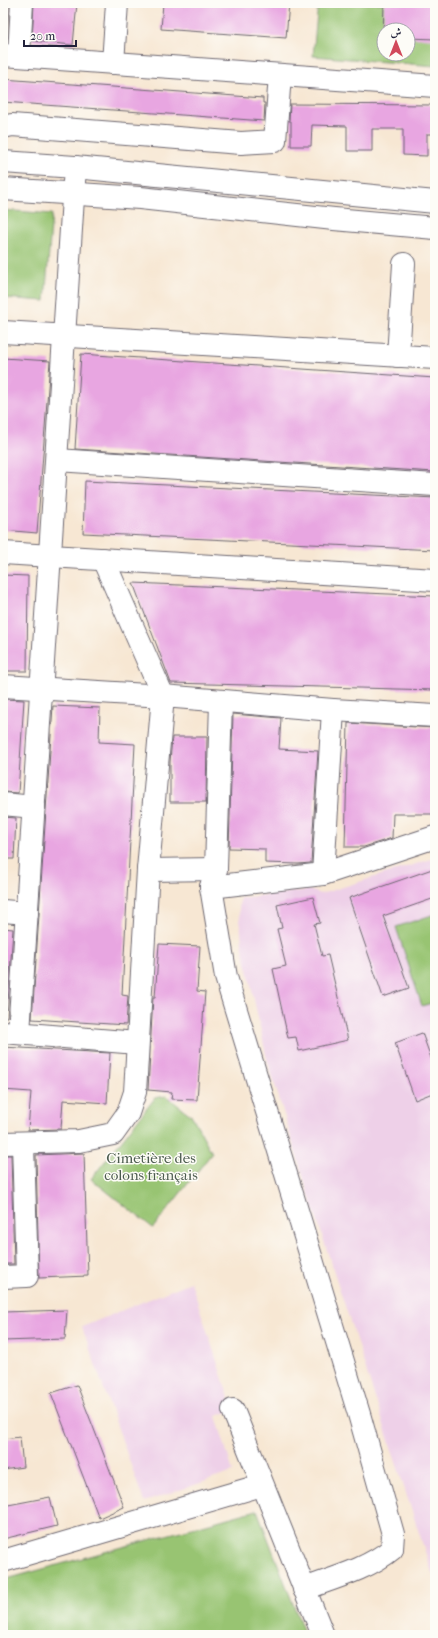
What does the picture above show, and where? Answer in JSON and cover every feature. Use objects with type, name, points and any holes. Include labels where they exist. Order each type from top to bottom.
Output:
[{"type":"street","points":[[22,3],[11,56],[435,86]]},
{"type":"street","points":[[113,63],[118,3]]},
{"type":"street","points":[[3,127],[12,125],[241,144],[275,141],[280,75]]},
{"type":"street","points":[[3,162],[75,167],[435,202]]},
{"type":"street","points":[[75,167],[27,913],[11,1032],[137,1043]]},
{"type":"street","points":[[3,189],[140,198],[334,219],[435,228]]},
{"type":"street","points":[[398,356],[404,264]]},
{"type":"street","points":[[3,332],[435,358]]},
{"type":"street","points":[[57,460],[435,485]]},
{"type":"street","points":[[3,553],[435,580]]},
{"type":"street","points":[[3,1277],[27,1276],[13,1143],[79,1141],[113,1134],[128,1113],[135,1092],[148,870],[163,696],[103,559]]},
{"type":"street","points":[[3,686],[435,716]]},
{"type":"street","points":[[221,702],[213,878],[226,977],[359,1414],[393,1534],[392,1548],[381,1558],[304,1589]]},
{"type":"street","points":[[323,874],[334,710]]},
{"type":"street","points":[[3,804],[34,807]]},
{"type":"street","points":[[148,870],[213,878],[323,874],[435,837]]},
{"type":"street","points":[[3,911],[27,913]]},
{"type":"street","points":[[233,1410],[323,1635]]},
{"type":"street","points":[[3,1561],[262,1485]]},
{"type":"shaded area","points":[[435,858],[435,1582],[306,1186],[267,1059],[242,944],[239,909],[240,898],[309,890],[321,894]]},
{"type":"shaded area","points":[[191,1282],[233,1410],[216,1416],[233,1472],[144,1502],[82,1327]]},
{"type":"green space","points":[[318,3],[435,3],[435,66],[386,62],[416,62],[416,22],[376,22],[376,61],[313,56]]},
{"type":"green space","points":[[3,210],[52,214],[45,301],[3,298]]},
{"type":"green space","points":[[435,914],[435,1002],[422,1006],[396,927]]},
{"type":"green space","name":"Cimetière des colons français","points":[[166,1096],[192,1116],[212,1153],[153,1228],[91,1179],[155,1098]]},
{"type":"green space","points":[[257,1510],[305,1635],[3,1635],[3,1580]]},
{"type":"building","points":[[3,3],[9,3],[7,38],[3,38]]},
{"type":"building","points":[[34,3],[77,3],[73,45],[32,41]]},
{"type":"building","points":[[163,3],[289,3],[286,38],[161,29]]},
{"type":"building","points":[[384,3],[435,3],[435,39],[416,38],[416,22],[383,22]]},
{"type":"building","points":[[3,79],[263,98],[263,103],[265,103],[264,121],[3,102]]},
{"type":"building","points":[[290,104],[435,105],[435,134],[427,134],[427,156],[403,155],[403,129],[372,129],[372,151],[347,151],[347,126],[312,125],[311,146],[291,146],[291,121],[289,121]]},
{"type":"building","points":[[81,354],[435,378],[435,472],[75,449]]},
{"type":"building","points":[[3,358],[50,361],[37,533],[3,530]]},
{"type":"building","points":[[85,481],[435,498],[435,550],[83,533]]},
{"type":"building","points":[[3,575],[28,576],[27,671],[3,671]]},
{"type":"building","points":[[133,583],[435,596],[435,690],[171,683]]},
{"type":"building","points":[[3,699],[24,700],[18,793],[3,792]]},
{"type":"building","points":[[53,706],[100,708],[99,742],[135,744],[122,995],[128,996],[126,1025],[32,1019]]},
{"type":"building","points":[[233,714],[281,718],[279,749],[318,751],[311,863],[265,863],[265,849],[229,848]]},
{"type":"building","points":[[348,723],[435,728],[435,814],[393,814],[392,838],[364,847],[345,847]]},
{"type":"building","points":[[172,737],[207,737],[206,802],[170,802],[170,762]]},
{"type":"building","points":[[3,817],[16,818],[14,859],[3,859]]},
{"type":"building","points":[[435,868],[435,898],[383,916],[409,988],[383,997],[349,898]]},
{"type":"building","points":[[313,897],[320,923],[314,924],[322,956],[328,955],[348,1040],[299,1051],[296,1037],[288,1038],[273,969],[286,966],[277,929],[282,928],[277,905]]},
{"type":"building","points":[[3,928],[13,929],[7,1017],[3,1017]]},
{"type":"building","points":[[159,944],[200,946],[197,991],[205,992],[197,1100],[171,1099],[172,1092],[148,1090],[153,997],[155,997]]},
{"type":"building","points":[[422,1033],[435,1069],[435,1092],[415,1100],[395,1043]]},
{"type":"building","points":[[3,1047],[110,1053],[107,1103],[63,1100],[61,1129],[28,1130],[31,1092],[3,1090]]},
{"type":"building","points":[[84,1153],[88,1276],[39,1278],[36,1155]]},
{"type":"building","points":[[3,1155],[11,1155],[14,1264],[3,1264]]},
{"type":"building","points":[[67,1310],[65,1339],[3,1341],[3,1312]]},
{"type":"building","points":[[77,1385],[124,1507],[99,1518],[51,1393]]},
{"type":"building","points":[[20,1437],[23,1467],[3,1470],[3,1439]]},
{"type":"building","points":[[50,1497],[57,1526],[3,1539],[3,1506]]}]
